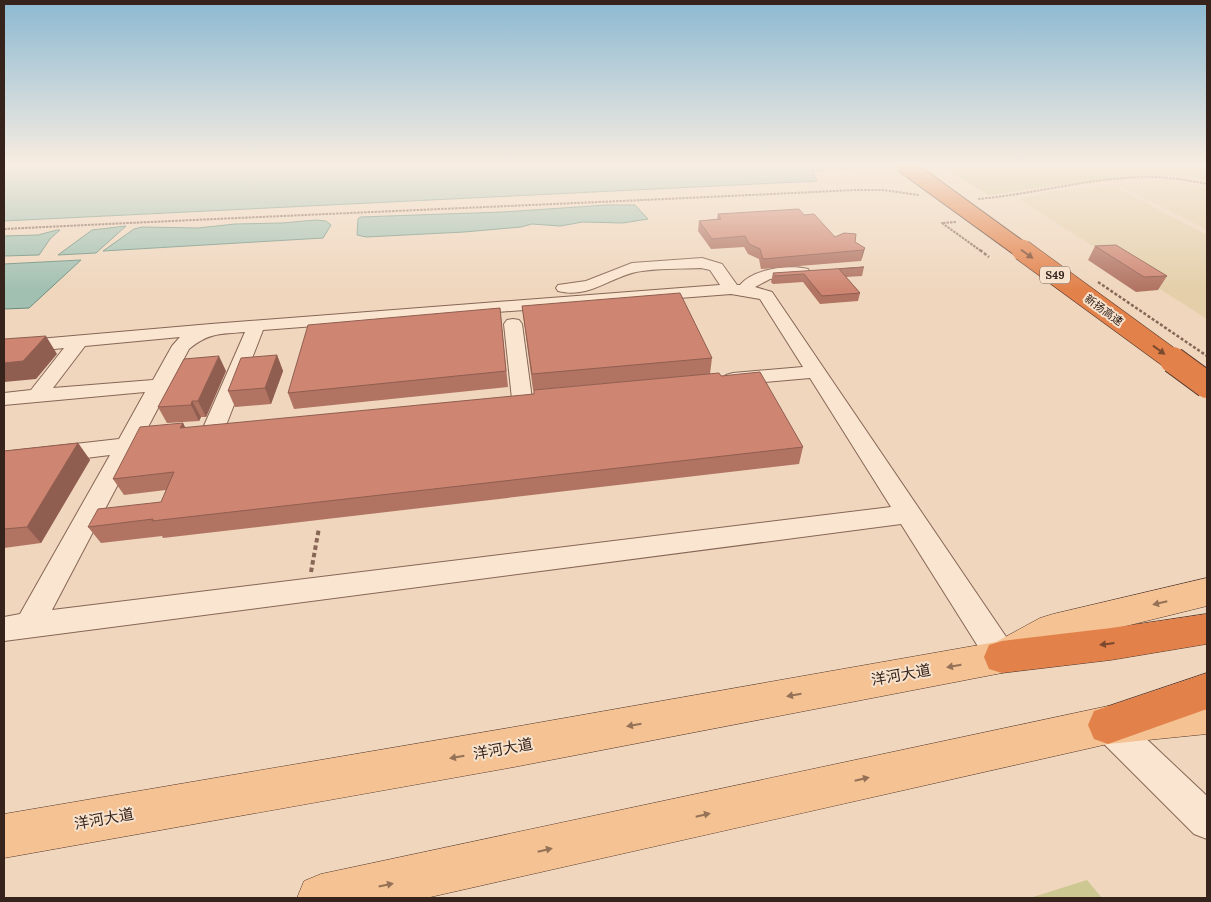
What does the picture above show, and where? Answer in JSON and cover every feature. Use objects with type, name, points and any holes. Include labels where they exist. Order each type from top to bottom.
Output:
[{"type":"highway","name":"新扬高速","points":[[961,206],[1207,385]]},
{"type":"highway","name":"新扬高速","points":[[982,206],[1199,357]]},
{"type":"highway","name":"洋河大道","points":[[1002,657],[1110,644],[1207,629]]},
{"type":"highway","points":[[1108,724],[1207,691]]},
{"type":"main road","name":"洋河大道","points":[[4,836],[514,747],[1002,657],[1053,629],[1207,592]]},
{"type":"main road","points":[[321,898],[1108,724],[1207,715]]},
{"type":"street","points":[[4,348],[256,326],[490,300],[589,286],[632,268],[702,263],[716,267],[738,290]]},
{"type":"street","points":[[738,290],[750,280],[765,275],[818,271]]},
{"type":"street","points":[[17,627],[129,441],[182,346],[195,335],[216,329],[226,319],[237,313],[738,290],[766,296],[1002,657]]},
{"type":"street","points":[[513,324],[522,399]]},
{"type":"street","points":[[215,428],[256,326]]},
{"type":"street","points":[[37,396],[79,341]]},
{"type":"street","points":[[717,381],[815,372]]},
{"type":"street","points":[[4,399],[160,385]]},
{"type":"street","points":[[4,460],[129,441],[160,433]]},
{"type":"street","points":[[17,627],[908,514]]},
{"type":"street","points":[[1108,724],[1207,821]]},
{"type":"path","points":[[4,229],[377,210],[403,211],[523,206]]},
{"type":"path","points":[[307,590],[319,528]]},
{"type":"shaded area","points":[[4,206],[307,206],[4,221]]},
{"type":"shaded area","points":[[591,206],[636,206],[648,219],[623,223],[583,222],[560,226],[532,224],[521,227],[464,232],[366,237],[357,235],[358,219],[360,217],[503,212]]},
{"type":"shaded area","points":[[1030,206],[1152,206],[1207,235],[1207,319]]},
{"type":"shaded area","points":[[1160,206],[1207,206],[1207,230]]},
{"type":"shaded area","points":[[316,220],[326,221],[331,225],[323,238],[103,251],[134,229],[142,227],[198,228]]},
{"type":"shaded area","points":[[126,226],[96,253],[58,255],[92,230]]},
{"type":"shaded area","points":[[60,230],[50,239],[39,255],[4,256],[4,236],[38,235]]},
{"type":"shaded area","points":[[81,260],[29,308],[4,309],[4,264]]},
{"type":"shaded area","points":[[1087,880],[1102,898],[1030,898]]},
{"type":"building","points":[[799,209],[804,215],[814,214],[835,237],[844,233],[856,234],[855,242],[865,248],[863,250],[763,259],[760,249],[749,244],[745,236],[712,239],[699,221],[721,219],[718,214]]},
{"type":"building","points":[[1116,245],[1167,276],[1144,277],[1095,246]]},
{"type":"building","points":[[864,267],[839,269],[860,293],[822,296],[804,274],[775,276],[773,273]]},
{"type":"building","points":[[680,293],[712,358],[532,374],[522,306]]},
{"type":"building","points":[[500,308],[506,371],[288,393],[308,325]]},
{"type":"building","points":[[46,336],[23,361],[4,363],[4,339]]},
{"type":"building","points":[[277,355],[265,388],[228,391],[241,358]]},
{"type":"building","points":[[219,356],[198,401],[192,401],[191,405],[158,407],[184,359]]},
{"type":"building","points":[[760,372],[803,447],[88,527],[98,509],[161,502],[174,472],[113,479],[140,427],[183,423],[180,428],[534,394],[534,390],[719,373],[721,376]]},
{"type":"building","points":[[78,443],[27,527],[4,529],[4,451]]}]
